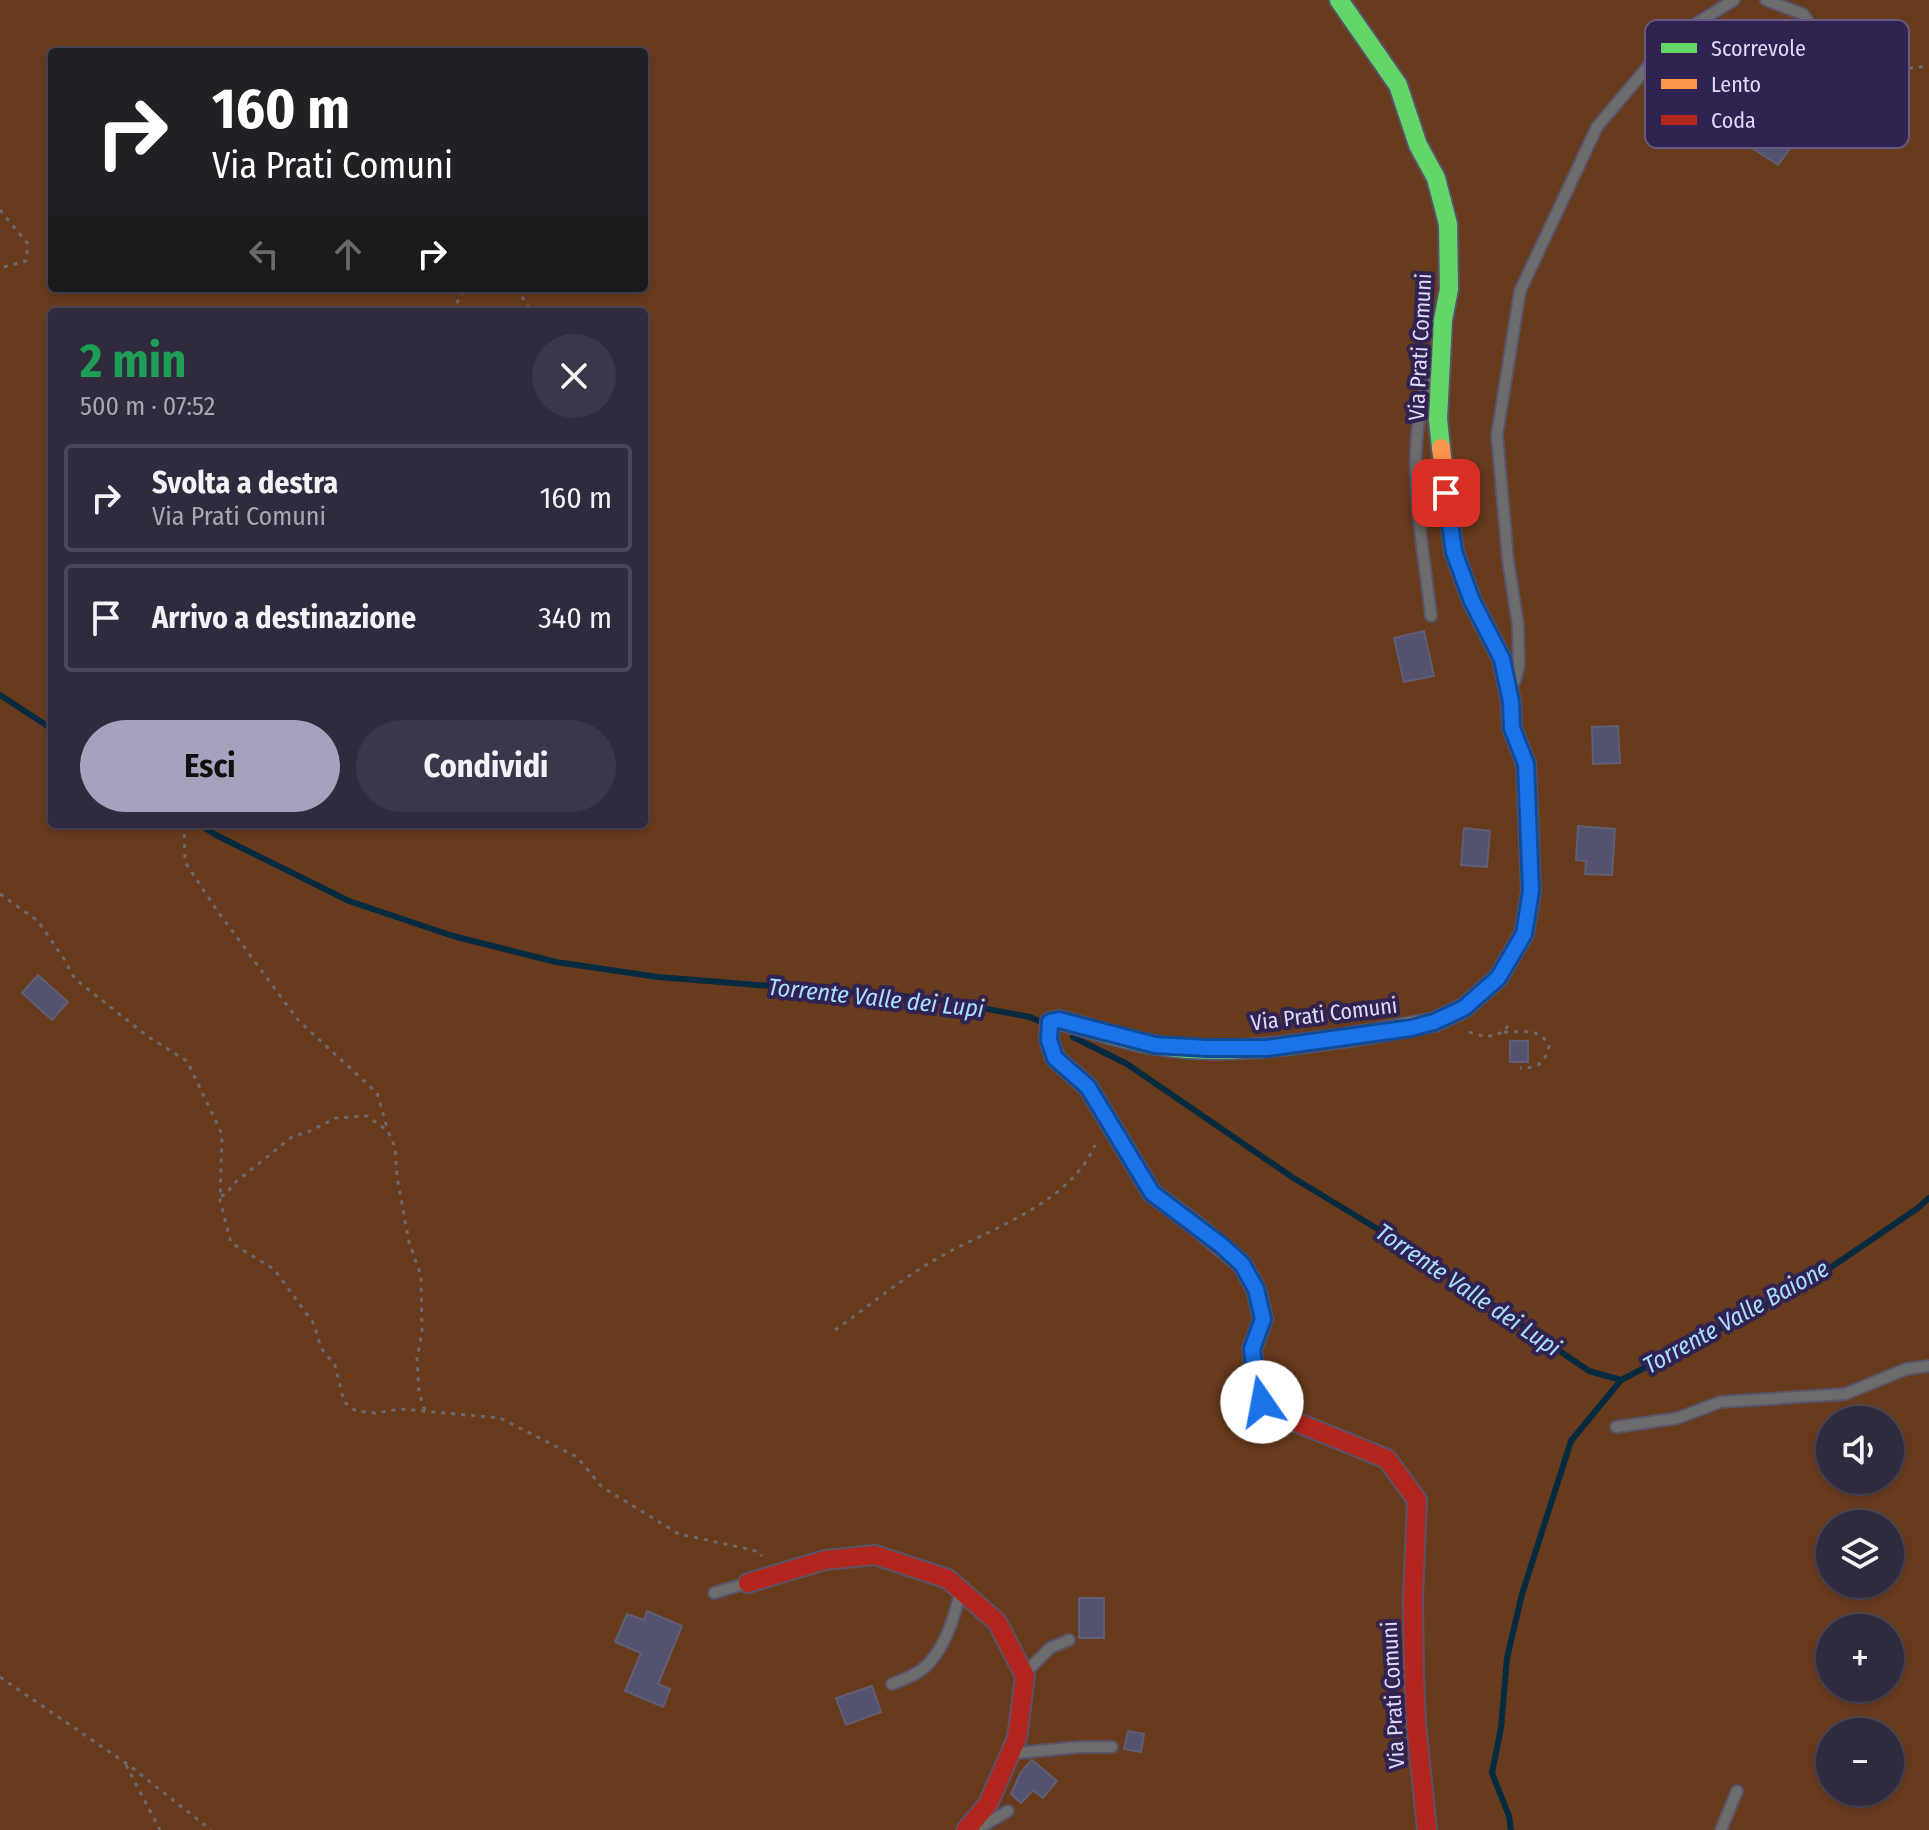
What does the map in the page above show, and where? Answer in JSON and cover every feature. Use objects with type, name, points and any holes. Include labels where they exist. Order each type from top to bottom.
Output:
[{"type":"street","name":"Via Prati Comuni","points":[[1339,0],[1398,85],[1418,145],[1436,178],[1448,224],[1449,289],[1441,348],[1438,419],[1454,552],[1472,601],[1502,659],[1511,702],[1512,728],[1526,764],[1531,891],[1524,934],[1498,978],[1464,1008],[1434,1022],[1411,1028],[1267,1048],[1155,1045],[1053,1020],[1048,1031],[1055,1058],[1088,1087],[1152,1193],[1242,1264],[1256,1289],[1263,1319],[1252,1349],[1262,1402],[1296,1422],[1387,1459],[1417,1500],[1414,1675],[1427,1830]]},
{"type":"street","points":[[748,1583],[825,1560],[875,1555],[948,1579],[997,1622],[1024,1674],[1017,1738],[988,1804],[967,1830]]},
{"type":"lane","points":[[1702,20],[1734,0]]},
{"type":"lane","points":[[1766,0],[1803,14],[1807,20]]},
{"type":"lane","points":[[1511,702],[1519,665],[1518,625],[1508,560],[1497,435],[1520,291],[1597,127],[1645,70]]},
{"type":"lane","points":[[1431,616],[1417,489],[1418,426],[1422,399],[1441,348]]},
{"type":"lane","points":[[1616,1427],[1678,1418],[1720,1402],[1845,1394],[1906,1369],[1929,1366]]},
{"type":"lane","points":[[714,1593],[748,1583]]},
{"type":"lane","points":[[892,1684],[909,1678],[930,1663],[956,1611],[961,1591]]},
{"type":"lane","points":[[1024,1674],[1050,1648],[1069,1640]]},
{"type":"lane","points":[[1010,1754],[1055,1748],[1112,1747]]},
{"type":"lane","points":[[1721,1830],[1737,1791]]},
{"type":"lane","points":[[967,1830],[980,1828],[1008,1811]]},
{"type":"path","points":[[1909,68],[1929,66]]},
{"type":"path","points":[[0,210],[28,244],[26,261],[0,268]]},
{"type":"path","points":[[184,828],[185,862],[216,909],[298,1020],[377,1093],[395,1147],[409,1242],[421,1276],[422,1332],[417,1359],[419,1393],[425,1410]]},
{"type":"path","points":[[0,894],[38,921],[75,979],[147,1036],[187,1061],[222,1134],[221,1196],[231,1243],[274,1269],[314,1324],[321,1348],[335,1365],[344,1402],[356,1411],[375,1413],[401,1409],[500,1418],[577,1457],[602,1487],[679,1534],[759,1552],[764,1559]]},
{"type":"path","points":[[1504,1032],[1534,1031],[1544,1036],[1549,1046],[1541,1065],[1520,1068]]},
{"type":"path","points":[[221,1196],[293,1136],[336,1118],[367,1116],[388,1131]]},
{"type":"path","points":[[835,1330],[925,1265],[1037,1205],[1070,1183],[1112,1124]]},
{"type":"path","points":[[0,1677],[125,1762],[211,1830]]},
{"type":"path","points":[[125,1762],[160,1830]]},
{"type":"shaded area","points":[[0,0],[1929,0],[1929,1830],[0,1830]]},
{"type":"building","points":[[1752,148],[1790,148],[1778,165]]},
{"type":"building","points":[[1424,631],[1434,676],[1404,682],[1394,638]]},
{"type":"building","points":[[1618,726],[1620,763],[1593,764],[1592,727]]},
{"type":"building","points":[[1578,826],[1615,829],[1612,875],[1585,874],[1586,861],[1576,860]]},
{"type":"building","points":[[1464,828],[1490,831],[1487,867],[1461,865]]},
{"type":"building","points":[[38,975],[68,1002],[52,1020],[22,993]]},
{"type":"building","points":[[1510,1041],[1528,1041],[1528,1062],[1510,1062]]},
{"type":"building","points":[[1079,1598],[1104,1598],[1104,1638],[1079,1638]]},
{"type":"building","points":[[647,1611],[682,1626],[658,1684],[670,1689],[663,1707],[625,1691],[641,1653],[615,1642],[627,1614],[644,1620]]},
{"type":"building","points":[[872,1686],[881,1712],[846,1725],[836,1698]]},
{"type":"building","points":[[1128,1731],[1144,1734],[1141,1752],[1124,1749]]},
{"type":"building","points":[[1032,1760],[1057,1781],[1043,1798],[1033,1790],[1021,1803],[1011,1794],[1021,1772]]},
{"type":"waterway","name":"Torrente Valle dei Lupi","points":[[0,695],[48,726]]},
{"type":"waterway","name":"Torrente Valle dei Lupi","points":[[205,828],[349,901],[453,936],[556,962],[658,977],[934,999],[1030,1017],[1041,1022]]},
{"type":"waterway","name":"Torrente Valle dei Lupi","points":[[1073,1037],[1127,1064],[1292,1177],[1409,1248],[1589,1371],[1621,1380]]},
{"type":"waterway","name":"Torrente Valle Baione","points":[[1511,1830],[1509,1816],[1492,1773],[1501,1728],[1507,1658],[1522,1594],[1571,1441],[1621,1380],[1805,1285],[1929,1198]]},
{"type":"traffic: fast","points":[[1339,0],[1398,85],[1418,145],[1436,178],[1448,224],[1449,289],[1443,320],[1438,419],[1441,448]]},
{"type":"traffic: fast","points":[[1194,1224],[1152,1193],[1088,1087],[1055,1058],[1049,1040],[1050,1022],[1059,1020],[1155,1045],[1209,1050],[1262,1048],[1370,1034]]},
{"type":"traffic: slow","points":[[1370,1034],[1434,1022],[1464,1008],[1498,978],[1524,934],[1531,891],[1526,764],[1512,728],[1511,702],[1502,659],[1472,601],[1454,552],[1441,448]]},
{"type":"traffic: jam","points":[[1194,1224],[1242,1264],[1256,1289],[1263,1319],[1252,1349],[1262,1402],[1296,1422],[1387,1459],[1417,1500],[1414,1675],[1427,1830]]},
{"type":"traffic: jam","points":[[748,1583],[825,1560],[875,1555],[948,1579],[997,1622],[1025,1676],[1017,1738],[988,1804],[966,1830]]},
{"type":"route","points":[[1262,1402],[1252,1349],[1263,1319],[1256,1289],[1242,1264],[1152,1193],[1088,1087],[1055,1058],[1048,1031],[1050,1022],[1059,1020],[1155,1045],[1267,1048],[1434,1022],[1464,1008],[1498,978],[1527,926],[1531,891],[1526,764],[1512,728],[1511,702],[1502,659],[1472,601],[1454,552],[1446,493]]}]
